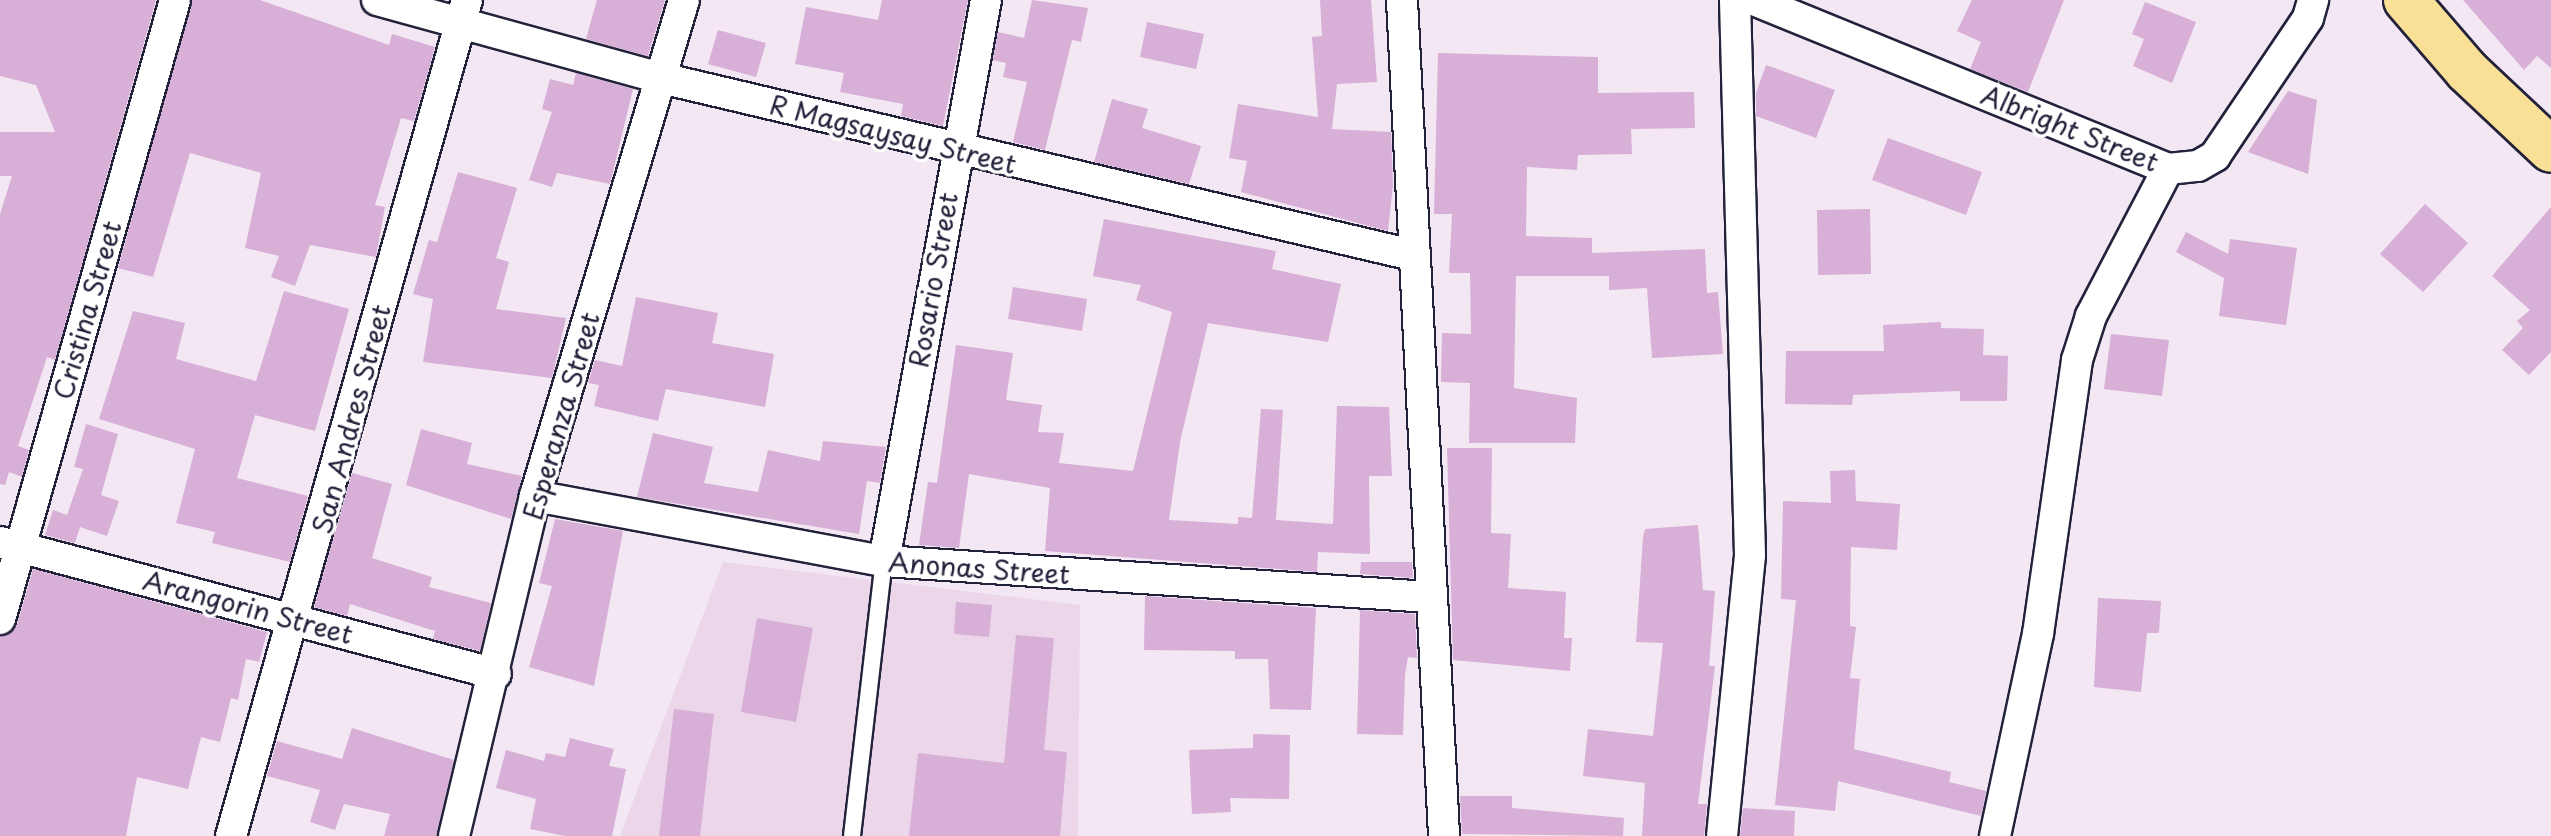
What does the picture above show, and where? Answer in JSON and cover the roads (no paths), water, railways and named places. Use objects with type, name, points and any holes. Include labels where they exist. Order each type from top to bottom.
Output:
[{"type":"main road","points":[[2406,0],[2467,71],[2551,150]]},
{"type":"street","name":"Cristina Street","points":[[0,619],[10,545],[175,0]]},
{"type":"street","name":"R Magsaysay Street","points":[[377,0],[463,12],[661,78],[956,150],[1412,255]]},
{"type":"street","name":"Esperanza Street","points":[[454,836],[496,674],[535,496],[684,0]]},
{"type":"street","name":"Rosario Street","points":[[884,561],[956,150],[986,0]]},
{"type":"street","points":[[1402,0],[1429,597],[1444,836]]},
{"type":"street","points":[[1722,836],[1750,555],[1735,0]]},
{"type":"street","name":"Albright Street","points":[[1754,0],[2168,169],[2198,166],[2215,156],[2300,30],[2313,0]]},
{"type":"street","name":"San Andres Street","points":[[231,836],[296,618],[463,12]]},
{"type":"street","points":[[1995,836],[2038,634],[2077,360],[2091,316],[2168,169]]},
{"type":"street","name":"Anonas Street","points":[[535,496],[884,561],[1429,597]]},
{"type":"street","name":"Arangorin Street","points":[[10,545],[296,618],[496,674]]},
{"type":"lane","points":[[852,836],[884,561]]}]
